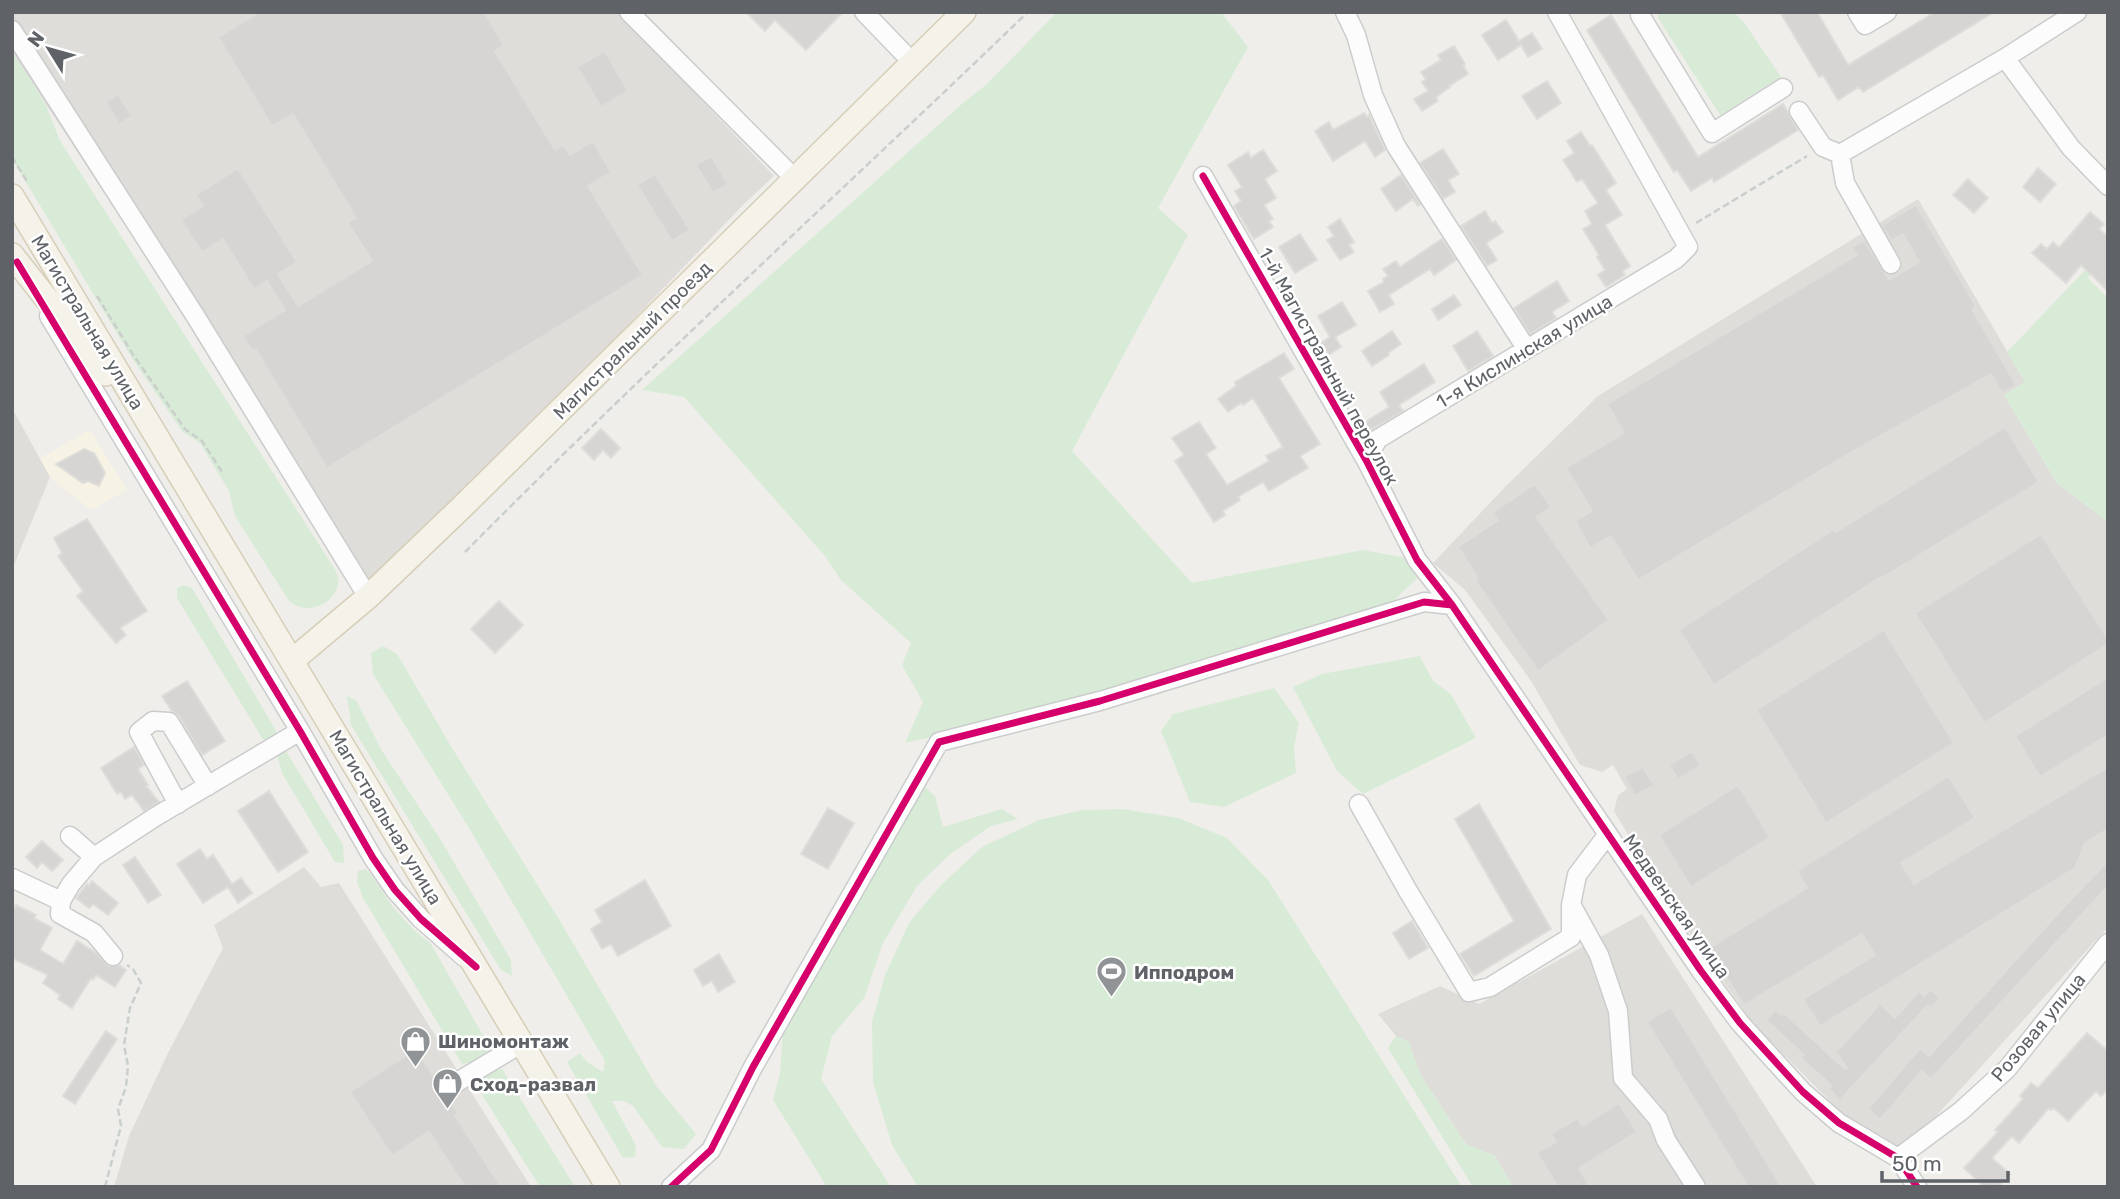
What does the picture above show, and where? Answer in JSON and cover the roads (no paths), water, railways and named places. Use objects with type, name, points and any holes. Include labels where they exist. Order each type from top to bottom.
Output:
[{"type":"main road","name":"Магистральный проезд","points":[[293,660],[368,597],[462,507],[964,12]]},
{"type":"main road","name":"Магистральная улица","points":[[23,194],[164,448],[608,1187]]},
{"type":"main road","name":"Магистральная улица","points":[[14,259],[164,448]]},
{"type":"street","points":[[629,12],[795,179]]},
{"type":"street","points":[[864,12],[913,63]]},
{"type":"street","points":[[1345,12],[1356,35],[1373,95],[1396,146],[1526,348]]},
{"type":"street","name":"1-я Кислинская улица","points":[[1366,460],[1378,439],[1676,260],[1684,240],[1558,12]]},
{"type":"street","points":[[1641,12],[1640,15],[1712,133],[1783,88]]},
{"type":"street","points":[[1857,12],[1865,25],[1887,12]]},
{"type":"street","points":[[1840,154],[2005,58],[2049,20],[2077,12]]},
{"type":"street","points":[[12,30],[196,317],[368,597]]},
{"type":"street","points":[[2005,58],[2071,148],[2108,187]]},
{"type":"street","points":[[1799,111],[1823,147],[1840,154]]},
{"type":"street","points":[[1840,154],[1845,183],[1891,264]]},
{"type":"street","name":"1-й Магистральный переулок","points":[[1203,176],[1366,460],[1417,560],[1452,605]]},
{"type":"street","points":[[14,259],[300,731],[373,858],[395,890],[421,919],[476,967]]},
{"type":"street","points":[[671,1187],[711,1150],[753,1067],[939,741],[1100,701],[1424,602],[1452,605]]},
{"type":"street","name":"Медвенская улица","points":[[1452,605],[1701,971],[1741,1023],[1803,1092],[1839,1123],[1898,1158],[1917,1187]]},
{"type":"street","points":[[178,804],[139,732],[153,721],[169,722],[208,786]]},
{"type":"street","points":[[113,956],[94,933],[60,914],[61,901],[71,884],[94,857],[300,731]]},
{"type":"street","points":[[1359,804],[1469,992],[1490,987],[1571,937],[1571,905],[1577,875],[1608,834]]},
{"type":"street","points":[[70,836],[94,857]]},
{"type":"street","points":[[12,878],[61,901]]},
{"type":"street","points":[[1571,905],[1599,955],[1618,1011],[1623,1078],[1658,1119],[1666,1140],[1696,1187]]},
{"type":"street","name":"Розовая улица","points":[[1898,1158],[1961,1111],[2007,1069],[2108,943]]},
{"type":"street","points":[[454,1084],[522,1043]]},
{"type":"place","name":"Ипподром","points":[[1111,999]]},
{"type":"place","name":"Шиномонтаж","points":[[415,1068]]},
{"type":"place","name":"Сход-развал","points":[[447,1111]]}]
